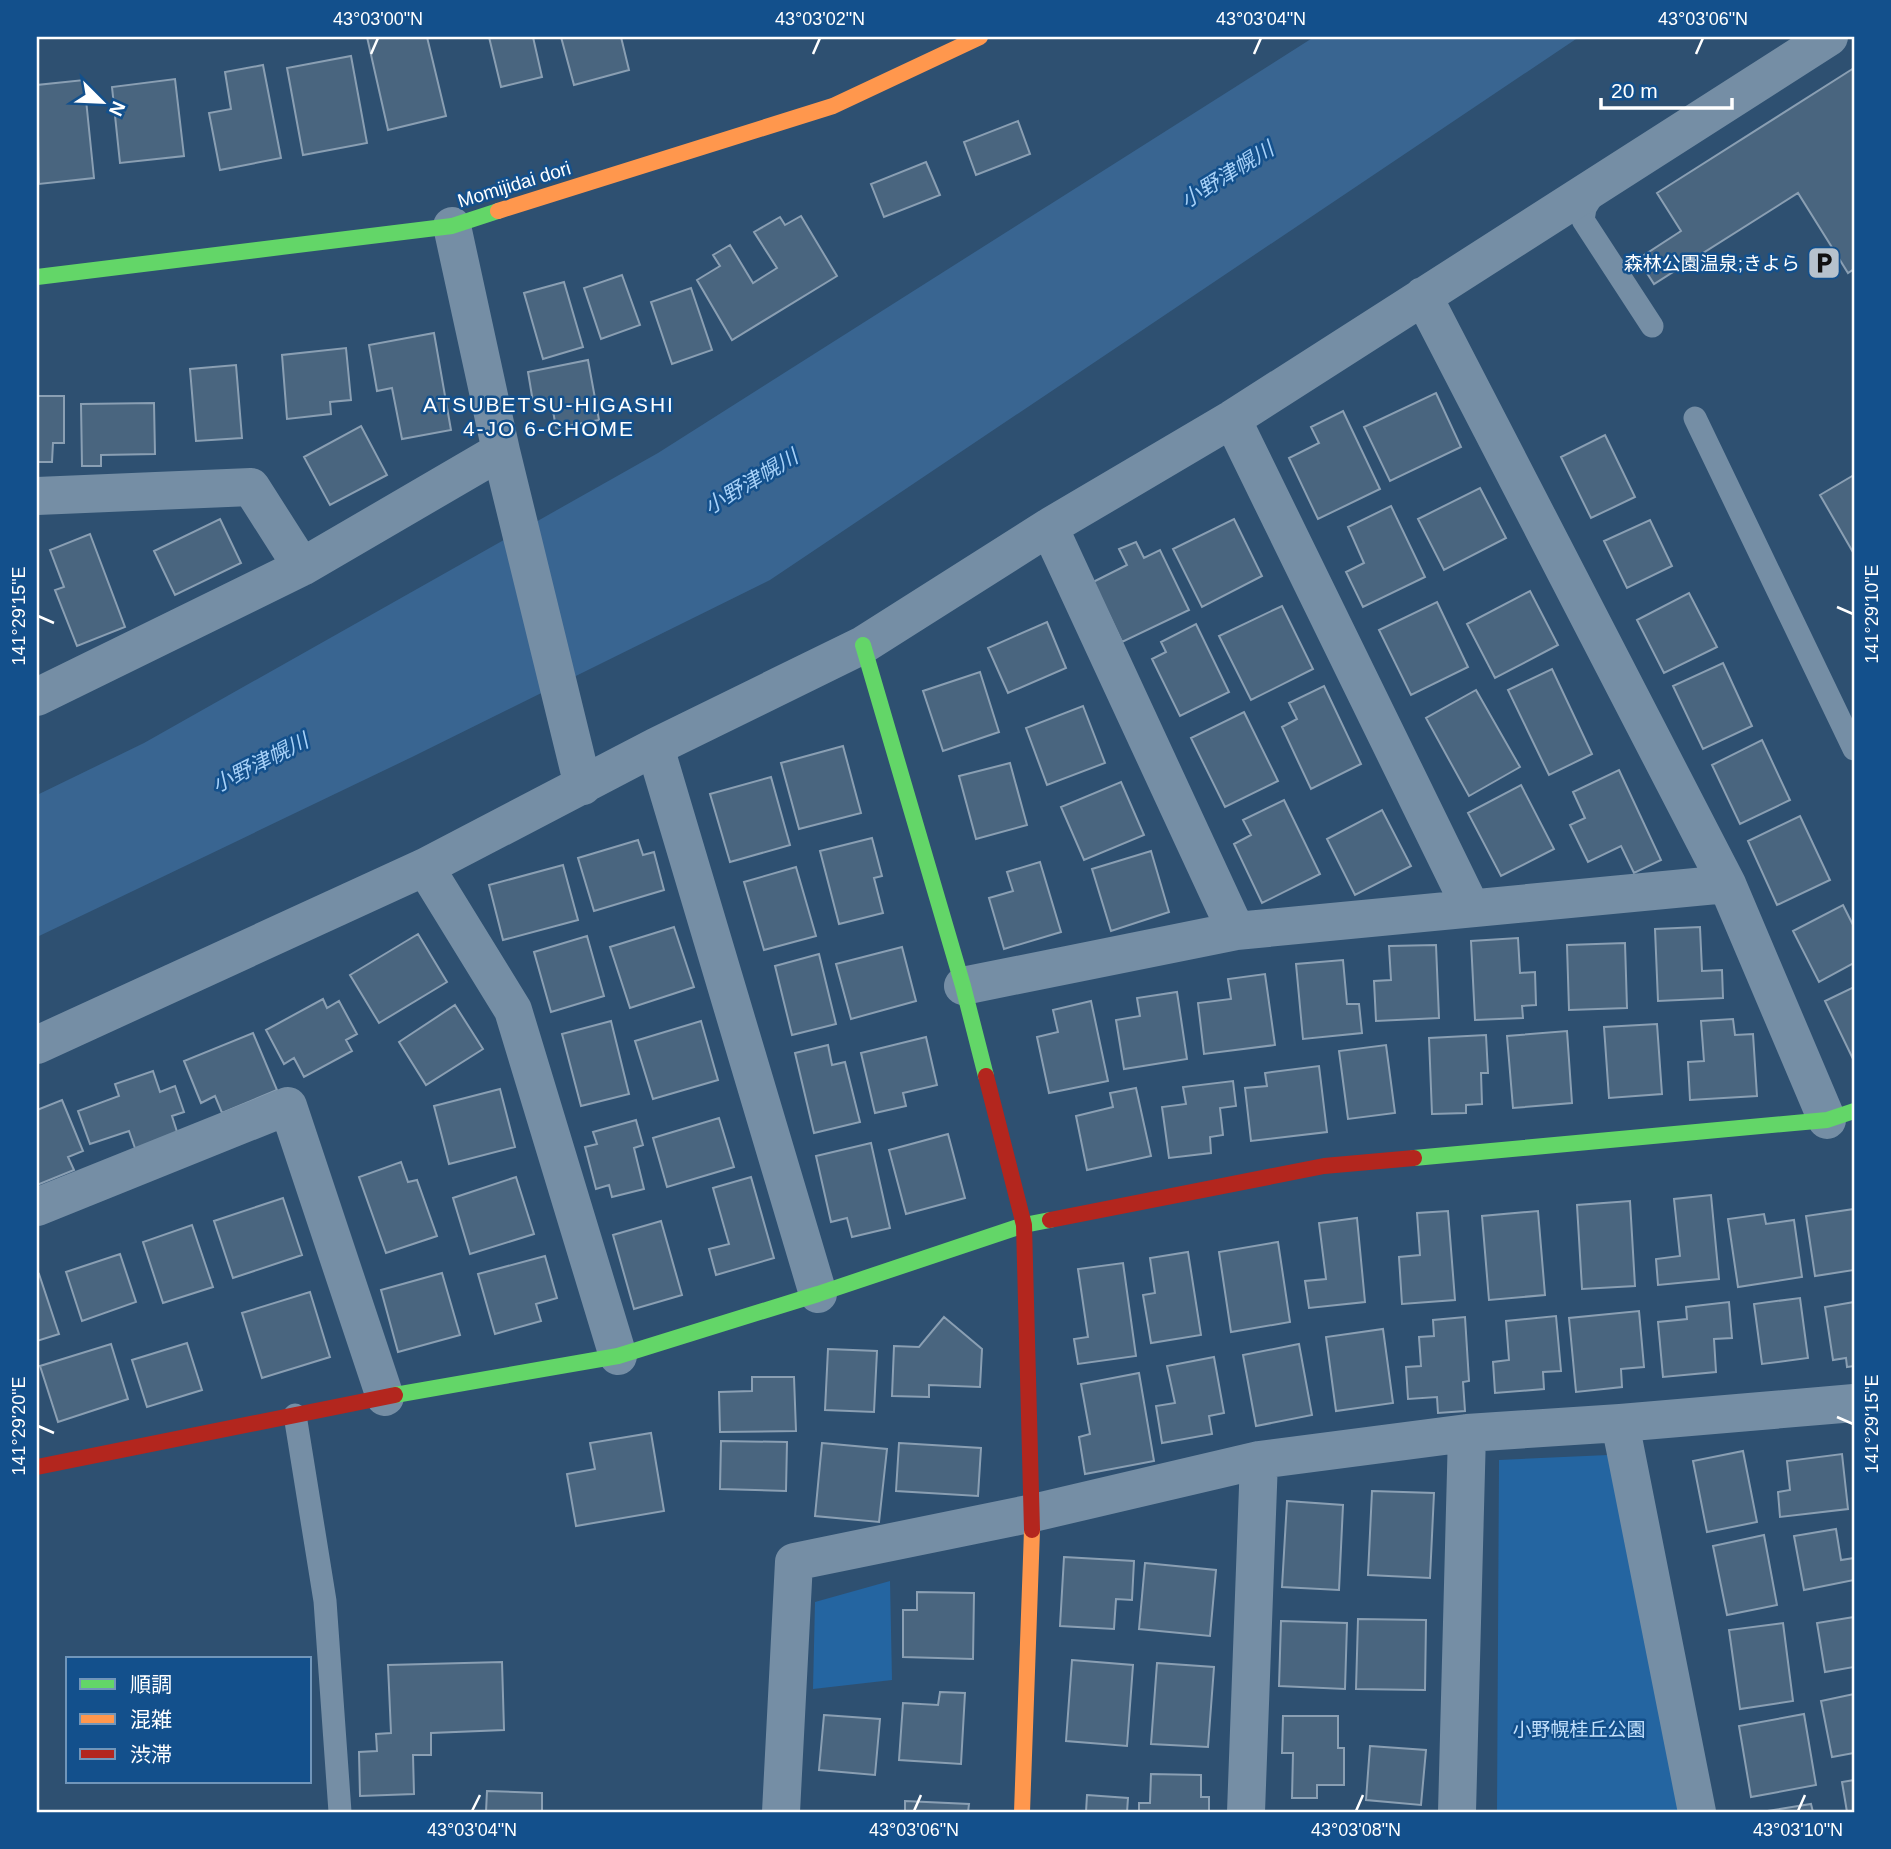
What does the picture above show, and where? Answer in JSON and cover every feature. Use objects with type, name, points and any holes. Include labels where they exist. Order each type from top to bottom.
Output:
[{"type":"street","name":"Momijidai dori","points":[[37,277],[452,226],[833,106],[980,37]]},
{"type":"street","points":[[37,1045],[425,867],[655,747],[863,645],[1049,527],[1232,419],[1829,37]]},
{"type":"street","points":[[452,226],[501,451],[583,786]]},
{"type":"street","points":[[37,1467],[385,1397],[618,1356],[818,1294],[1024,1224],[1324,1166],[1841,1115],[1727,884],[1423,296]]},
{"type":"street","points":[[1232,419],[1471,908]]},
{"type":"street","points":[[37,697],[302,567],[501,451]]},
{"type":"street","points":[[37,496],[251,487],[302,567]]},
{"type":"street","points":[[1049,527],[1236,930]]},
{"type":"street","points":[[863,645],[964,986],[1024,1224],[1033,1513],[1022,1812]]},
{"type":"street","points":[[655,747],[818,1294]]},
{"type":"street","points":[[425,867],[513,1010],[618,1356]]},
{"type":"street","points":[[964,986],[1236,930],[1727,884]]},
{"type":"street","points":[[37,1206],[288,1106],[385,1397]]},
{"type":"street","points":[[781,1812],[794,1562],[1033,1513],[1259,1461],[1467,1433],[1854,1403]]},
{"type":"street","points":[[1620,1423],[1697,1812]]},
{"type":"street","points":[[1457,1812],[1467,1433]]},
{"type":"street","points":[[1247,1812],[1259,1461]]},
{"type":"lane","points":[[1601,182],[1585,208],[1583,220],[1652,326]]},
{"type":"lane","points":[[1695,418],[1854,749]]},
{"type":"lane","points":[[295,1415],[324,1601],[340,1812]]},
{"type":"green space","name":"小野幌桂丘公園","points":[[1608,1455],[1680,1812],[1497,1812],[1499,1460]]},
{"type":"green space","points":[[890,1581],[892,1680],[813,1689],[815,1602]]},
{"type":"water","name":"小野津幌川","points":[[1314,37],[1579,37],[770,580],[412,757],[37,937],[37,795],[144,743],[658,453]]},
{"type":"building","points":[[367,37],[427,37],[446,116],[388,130]]},
{"type":"building","points":[[489,37],[533,37],[542,77],[501,87]]},
{"type":"building","points":[[561,37],[621,37],[629,70],[574,85]]},
{"type":"building","points":[[351,56],[367,143],[303,155],[287,68]]},
{"type":"building","points":[[263,65],[281,158],[220,170],[209,113],[231,109],[225,72]]},
{"type":"building","points":[[1854,68],[1854,269],[1848,273],[1798,193],[1654,284],[1638,259],[1681,231],[1657,193]]},
{"type":"building","points":[[175,79],[184,156],[120,163],[112,87]]},
{"type":"building","points":[[84,80],[94,178],[39,184],[37,85]]},
{"type":"building","points":[[1018,121],[1030,154],[976,175],[964,142]]},
{"type":"building","points":[[926,162],[940,195],[884,217],[871,184]]},
{"type":"building","points":[[801,216],[837,276],[732,340],[697,280],[720,266],[713,255],[730,245],[753,283],[777,268],[754,232],[780,217],[785,225]]},
{"type":"building","points":[[622,275],[640,325],[601,339],[584,288]]},
{"type":"building","points":[[564,282],[583,347],[543,359],[524,293]]},
{"type":"building","points":[[691,288],[712,350],[672,364],[651,302]]},
{"type":"building","points":[[434,333],[451,430],[402,439],[392,388],[377,391],[369,345]]},
{"type":"building","points":[[346,348],[351,400],[330,402],[331,414],[287,419],[282,355]]},
{"type":"building","points":[[588,360],[599,420],[556,428],[551,399],[533,402],[528,372]]},
{"type":"building","points":[[236,365],[242,438],[196,441],[190,369]]},
{"type":"building","points":[[1436,393],[1461,447],[1390,481],[1364,427]]},
{"type":"building","points":[[37,396],[64,396],[64,443],[53,443],[52,462],[37,462]]},
{"type":"building","points":[[154,403],[155,454],[101,455],[101,466],[82,466],[81,404]]},
{"type":"building","points":[[1343,411],[1380,489],[1318,519],[1289,458],[1319,443],[1311,427]]},
{"type":"building","points":[[361,426],[387,475],[330,505],[304,457]]},
{"type":"building","points":[[1605,435],[1635,497],[1591,518],[1561,457]]},
{"type":"building","points":[[1854,475],[1854,554],[1820,495]]},
{"type":"building","points":[[1480,488],[1506,538],[1444,570],[1418,519]]},
{"type":"building","points":[[1391,506],[1425,577],[1363,607],[1346,572],[1364,563],[1348,527]]},
{"type":"building","points":[[220,519],[241,563],[175,595],[154,551]]},
{"type":"building","points":[[1234,519],[1262,576],[1202,607],[1173,549]]},
{"type":"building","points":[[1650,520],[1672,566],[1627,588],[1604,541]]},
{"type":"building","points":[[90,534],[125,627],[77,646],[55,590],[64,587],[50,550]]},
{"type":"building","points":[[1136,542],[1144,558],[1160,550],[1189,610],[1122,642],[1093,582],[1127,565],[1119,549]]},
{"type":"building","points":[[1530,591],[1558,645],[1495,678],[1467,624]]},
{"type":"building","points":[[1689,593],[1717,647],[1664,673],[1637,620]]},
{"type":"building","points":[[1437,602],[1468,667],[1411,695],[1379,630]]},
{"type":"building","points":[[1282,606],[1313,669],[1251,700],[1219,636]]},
{"type":"building","points":[[1047,622],[1066,668],[1008,693],[988,648]]},
{"type":"building","points":[[1196,624],[1229,692],[1180,716],[1152,659],[1166,652],[1161,642]]},
{"type":"building","points":[[1723,663],[1752,726],[1703,749],[1673,686]]},
{"type":"building","points":[[1552,669],[1592,754],[1549,775],[1508,690]]},
{"type":"building","points":[[980,672],[999,732],[943,751],[923,691]]},
{"type":"building","points":[[1324,686],[1361,764],[1311,789],[1282,727],[1297,719],[1289,703]]},
{"type":"building","points":[[1476,690],[1520,767],[1469,796],[1426,718]]},
{"type":"building","points":[[1083,706],[1105,763],[1047,785],[1026,728]]},
{"type":"building","points":[[1244,712],[1278,781],[1225,807],[1191,738]]},
{"type":"building","points":[[1762,740],[1790,800],[1740,824],[1712,765]]},
{"type":"building","points":[[843,746],[861,813],[799,829],[781,763]]},
{"type":"building","points":[[1010,763],[1027,825],[976,839],[959,776]]},
{"type":"building","points":[[1619,770],[1661,860],[1634,873],[1621,846],[1588,862],[1570,825],[1585,818],[1573,792]]},
{"type":"building","points":[[771,777],[790,845],[730,862],[710,794]]},
{"type":"building","points":[[1121,782],[1144,835],[1084,860],[1061,807]]},
{"type":"building","points":[[1521,785],[1554,849],[1501,876],[1468,813]]},
{"type":"building","points":[[1284,800],[1320,874],[1262,903],[1234,844],[1251,835],[1243,820]]},
{"type":"building","points":[[1382,810],[1411,866],[1355,895],[1327,839]]},
{"type":"building","points":[[1800,816],[1830,880],[1777,905],[1748,841]]},
{"type":"building","points":[[872,838],[882,876],[874,878],[883,913],[839,924],[820,851]]},
{"type":"building","points":[[638,840],[643,855],[654,852],[664,890],[594,911],[578,858]]},
{"type":"building","points":[[1151,851],[1169,912],[1111,931],[1092,869]]},
{"type":"building","points":[[1040,862],[1061,932],[1004,949],[989,898],[1013,891],[1007,872]]},
{"type":"building","points":[[563,865],[578,920],[503,940],[489,885]]},
{"type":"building","points":[[796,867],[816,936],[764,950],[744,882]]},
{"type":"building","points":[[1843,905],[1854,927],[1854,963],[1819,982],[1793,931]]},
{"type":"building","points":[[674,927],[694,987],[630,1008],[610,947]]},
{"type":"building","points":[[1700,927],[1702,971],[1722,970],[1723,998],[1658,1001],[1655,929]]},
{"type":"building","points":[[418,934],[447,982],[379,1023],[350,975]]},
{"type":"building","points":[[587,936],[604,996],[551,1012],[534,952]]},
{"type":"building","points":[[1518,938],[1520,973],[1535,972],[1536,1005],[1522,1006],[1523,1018],[1475,1020],[1471,941]]},
{"type":"building","points":[[1625,943],[1627,1008],[1569,1010],[1567,945]]},
{"type":"building","points":[[1436,945],[1439,1018],[1376,1021],[1374,981],[1391,980],[1389,946]]},
{"type":"building","points":[[902,947],[916,1001],[851,1019],[836,964]]},
{"type":"building","points":[[819,954],[836,1024],[792,1035],[775,966]]},
{"type":"building","points":[[1343,960],[1347,1004],[1359,1004],[1362,1033],[1303,1039],[1296,964]]},
{"type":"building","points":[[1265,974],[1275,1045],[1204,1054],[1198,1003],[1231,999],[1228,979]]},
{"type":"building","points":[[1854,987],[1854,1061],[1825,1001]]},
{"type":"building","points":[[1177,992],[1187,1059],[1124,1069],[1116,1020],[1140,1016],[1137,998]]},
{"type":"building","points":[[323,999],[327,1008],[339,1001],[357,1034],[346,1040],[352,1051],[304,1077],[294,1058],[284,1064],[266,1030]]},
{"type":"building","points":[[1091,1001],[1108,1081],[1049,1093],[1037,1037],[1058,1032],[1053,1010]]},
{"type":"building","points":[[455,1005],[483,1049],[426,1085],[399,1042]]},
{"type":"building","points":[[1733,1019],[1735,1035],[1753,1034],[1757,1096],[1690,1100],[1688,1062],[1704,1061],[1701,1021]]},
{"type":"building","points":[[611,1021],[629,1094],[581,1106],[562,1034]]},
{"type":"building","points":[[701,1021],[718,1080],[653,1099],[635,1041]]},
{"type":"building","points":[[1657,1024],[1662,1094],[1609,1098],[1604,1027]]},
{"type":"building","points":[[1567,1031],[1572,1103],[1513,1108],[1507,1036]]},
{"type":"building","points":[[253,1033],[277,1090],[222,1113],[215,1096],[201,1103],[184,1061]]},
{"type":"building","points":[[1486,1035],[1488,1073],[1481,1073],[1482,1104],[1466,1105],[1466,1113],[1432,1114],[1429,1038]]},
{"type":"building","points":[[926,1037],[937,1085],[903,1093],[906,1106],[875,1113],[861,1053]]},
{"type":"building","points":[[828,1045],[832,1065],[845,1062],[860,1122],[814,1133],[795,1053]]},
{"type":"building","points":[[1386,1045],[1395,1113],[1348,1119],[1339,1051]]},
{"type":"building","points":[[1319,1066],[1327,1132],[1251,1141],[1245,1088],[1267,1086],[1265,1073]]},
{"type":"building","points":[[153,1071],[160,1092],[175,1086],[184,1112],[172,1116],[178,1135],[136,1151],[129,1131],[90,1144],[78,1111],[119,1096],[115,1084]]},
{"type":"building","points":[[1233,1081],[1236,1106],[1220,1108],[1223,1135],[1210,1137],[1211,1153],[1169,1158],[1162,1107],[1186,1104],[1183,1087]]},
{"type":"building","points":[[1136,1088],[1151,1156],[1087,1170],[1076,1116],[1113,1107],[1110,1093]]},
{"type":"building","points":[[500,1089],[515,1147],[449,1164],[434,1106]]},
{"type":"building","points":[[62,1100],[83,1151],[68,1157],[74,1170],[37,1185],[37,1110]]},
{"type":"building","points":[[719,1118],[734,1167],[667,1187],[653,1138]]},
{"type":"building","points":[[636,1120],[643,1145],[634,1148],[644,1189],[612,1197],[609,1185],[596,1189],[585,1147],[597,1144],[593,1132]]},
{"type":"building","points":[[948,1134],[965,1198],[906,1214],[889,1150]]},
{"type":"building","points":[[871,1143],[890,1228],[852,1237],[847,1218],[831,1222],[816,1156]]},
{"type":"building","points":[[401,1162],[408,1182],[417,1180],[437,1236],[386,1253],[359,1177]]},
{"type":"building","points":[[516,1177],[534,1234],[470,1254],[453,1198]]},
{"type":"building","points":[[751,1177],[774,1258],[716,1275],[709,1249],[729,1244],[713,1188]]},
{"type":"building","points":[[1711,1195],[1719,1279],[1658,1285],[1656,1259],[1680,1256],[1674,1199]]},
{"type":"building","points":[[283,1198],[302,1255],[233,1278],[214,1221]]},
{"type":"building","points":[[1630,1201],[1635,1286],[1582,1289],[1577,1205]]},
{"type":"building","points":[[1854,1209],[1854,1270],[1815,1276],[1806,1216]]},
{"type":"building","points":[[1448,1211],[1455,1300],[1402,1304],[1399,1257],[1420,1255],[1417,1213]]},
{"type":"building","points":[[1538,1211],[1545,1295],[1489,1300],[1482,1216]]},
{"type":"building","points":[[1764,1214],[1766,1224],[1794,1220],[1802,1277],[1738,1287],[1728,1219]]},
{"type":"building","points":[[1357,1218],[1365,1302],[1309,1308],[1305,1281],[1326,1279],[1319,1223]]},
{"type":"building","points":[[661,1221],[682,1295],[634,1309],[613,1235]]},
{"type":"building","points":[[192,1225],[213,1287],[163,1303],[143,1242]]},
{"type":"building","points":[[1278,1242],[1290,1322],[1231,1332],[1219,1252]]},
{"type":"building","points":[[1188,1252],[1201,1335],[1151,1343],[1143,1295],[1155,1293],[1150,1258]]},
{"type":"building","points":[[120,1254],[136,1302],[82,1321],[66,1272]]},
{"type":"building","points":[[545,1256],[557,1298],[536,1304],[541,1321],[495,1334],[478,1274]]},
{"type":"building","points":[[1123,1263],[1136,1356],[1078,1364],[1074,1339],[1088,1337],[1078,1269]]},
{"type":"building","points":[[442,1273],[460,1335],[398,1352],[381,1290]]},
{"type":"building","points":[[39,1274],[59,1334],[37,1341],[37,1275]]},
{"type":"building","points":[[310,1292],[330,1357],[262,1378],[242,1313]]},
{"type":"building","points":[[1800,1298],[1808,1358],[1762,1364],[1754,1304]]},
{"type":"building","points":[[1729,1302],[1732,1338],[1714,1339],[1716,1372],[1663,1377],[1658,1322],[1687,1319],[1686,1307]]},
{"type":"building","points":[[1854,1302],[1854,1366],[1847,1367],[1846,1358],[1833,1360],[1825,1307]]},
{"type":"building","points":[[1639,1311],[1644,1367],[1621,1369],[1622,1387],[1576,1392],[1569,1318]]},
{"type":"building","points":[[1556,1316],[1561,1371],[1543,1372],[1544,1389],[1495,1393],[1493,1362],[1509,1360],[1506,1321]]},
{"type":"building","points":[[944,1317],[982,1349],[980,1387],[929,1385],[929,1397],[892,1396],[894,1346],[919,1347]]},
{"type":"building","points":[[1465,1317],[1469,1381],[1463,1382],[1465,1411],[1438,1413],[1437,1397],[1408,1399],[1406,1367],[1421,1366],[1419,1337],[1434,1336],[1433,1320]]},
{"type":"building","points":[[1383,1329],[1393,1403],[1336,1411],[1326,1337]]},
{"type":"building","points":[[187,1343],[202,1390],[147,1407],[132,1360]]},
{"type":"building","points":[[111,1344],[128,1399],[58,1422],[40,1366]]},
{"type":"building","points":[[1299,1344],[1312,1415],[1256,1426],[1243,1355]]},
{"type":"building","points":[[828,1349],[877,1351],[874,1412],[825,1410]]},
{"type":"building","points":[[1214,1357],[1224,1413],[1209,1416],[1212,1434],[1162,1443],[1156,1406],[1175,1403],[1167,1366]]},
{"type":"building","points":[[1139,1373],[1154,1461],[1085,1474],[1079,1437],[1090,1434],[1081,1384]]},
{"type":"building","points":[[752,1377],[794,1377],[796,1431],[720,1432],[719,1392],[752,1391]]},
{"type":"building","points":[[651,1433],[664,1511],[576,1526],[567,1474],[595,1469],[590,1443]]},
{"type":"building","points":[[721,1441],[787,1442],[786,1491],[720,1489]]},
{"type":"building","points":[[822,1443],[887,1449],[879,1522],[815,1516]]},
{"type":"building","points":[[899,1443],[981,1448],[978,1496],[896,1491]]},
{"type":"building","points":[[1743,1451],[1757,1522],[1707,1532],[1693,1461]]},
{"type":"building","points":[[1842,1454],[1848,1509],[1780,1517],[1778,1492],[1790,1490],[1787,1461]]},
{"type":"building","points":[[1372,1491],[1434,1493],[1430,1578],[1368,1575]]},
{"type":"building","points":[[1287,1501],[1343,1505],[1339,1590],[1282,1587]]},
{"type":"building","points":[[1836,1529],[1841,1560],[1854,1558],[1854,1580],[1804,1590],[1794,1536]]},
{"type":"building","points":[[1764,1535],[1777,1605],[1727,1615],[1713,1546]]},
{"type":"building","points":[[1064,1557],[1134,1561],[1132,1600],[1116,1599],[1114,1629],[1060,1626]]},
{"type":"building","points":[[1145,1563],[1216,1570],[1210,1636],[1139,1629]]},
{"type":"building","points":[[917,1592],[974,1593],[973,1659],[903,1657],[903,1610],[917,1610]]},
{"type":"building","points":[[1854,1617],[1854,1667],[1825,1672],[1817,1623]]},
{"type":"building","points":[[1358,1619],[1426,1620],[1425,1690],[1356,1689]]},
{"type":"building","points":[[1281,1621],[1347,1623],[1345,1689],[1279,1686]]},
{"type":"building","points":[[1783,1623],[1793,1701],[1740,1709],[1729,1630]]},
{"type":"building","points":[[1072,1660],[1133,1665],[1127,1746],[1066,1741]]},
{"type":"building","points":[[502,1662],[504,1730],[431,1733],[431,1755],[413,1755],[414,1794],[360,1796],[359,1752],[377,1751],[376,1734],[391,1733],[388,1665]]},
{"type":"building","points":[[1157,1663],[1214,1667],[1208,1747],[1151,1744]]},
{"type":"building","points":[[940,1692],[965,1693],[961,1764],[899,1760],[903,1703],[938,1705]]},
{"type":"building","points":[[1854,1694],[1854,1753],[1832,1757],[1821,1701]]},
{"type":"building","points":[[1804,1714],[1816,1785],[1751,1797],[1739,1726]]},
{"type":"building","points":[[824,1715],[880,1719],[875,1775],[819,1770]]},
{"type":"building","points":[[1283,1716],[1338,1716],[1338,1748],[1344,1748],[1344,1785],[1317,1785],[1317,1798],[1292,1798],[1293,1753],[1282,1753]]},
{"type":"building","points":[[1370,1746],[1426,1750],[1421,1805],[1366,1800]]},
{"type":"building","points":[[1151,1774],[1201,1775],[1201,1797],[1209,1797],[1209,1812],[1139,1812],[1139,1803],[1150,1803]]},
{"type":"building","points":[[1854,1780],[1854,1812],[1847,1812],[1842,1782]]},
{"type":"building","points":[[487,1791],[542,1793],[542,1812],[486,1812]]},
{"type":"building","points":[[1087,1795],[1128,1798],[1127,1812],[1086,1812]]},
{"type":"building","points":[[905,1801],[969,1804],[968,1812],[905,1812]]},
{"type":"building","points":[[1811,1804],[1813,1812],[1761,1812]]},
{"type":"traffic: fast","points":[[37,277],[452,226],[498,211]]},
{"type":"traffic: fast","points":[[863,645],[963,986],[986,1076]]},
{"type":"traffic: fast","points":[[1414,1158],[1827,1120],[1854,1111]]},
{"type":"traffic: fast","points":[[395,1395],[618,1356],[818,1294],[1024,1225],[1050,1220]]},
{"type":"traffic: slow","points":[[498,211],[833,106],[980,37]]},
{"type":"traffic: slow","points":[[1022,1812],[1032,1530]]},
{"type":"traffic: jam","points":[[986,1076],[1024,1225],[1032,1530]]},
{"type":"traffic: jam","points":[[1050,1220],[1324,1166],[1414,1158]]},
{"type":"traffic: jam","points":[[37,1467],[395,1395]]},
{"type":"place","name":"森林公園温泉;きよら","points":[[1824,263]]},
{"type":"district","name":"ATSUBETSU-HIGASHI 4-JO 6-CHOME","points":[[549,417]]}]
